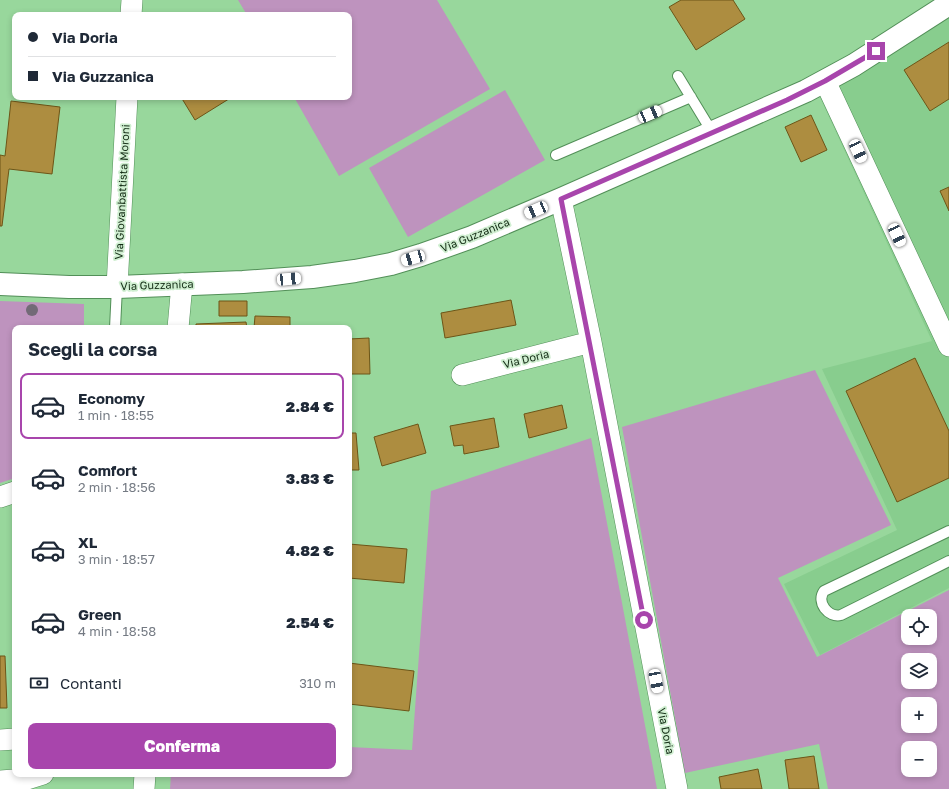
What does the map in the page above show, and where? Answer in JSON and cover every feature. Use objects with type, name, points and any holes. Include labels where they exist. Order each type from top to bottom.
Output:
[{"type":"street","points":[[131,12],[132,0]]},
{"type":"street","name":"Via Guzzanica","points":[[0,284],[69,287],[117,287],[244,282],[289,279],[374,268],[421,256],[561,199],[781,103],[854,65],[949,4]]},
{"type":"street","points":[[825,81],[949,346]]},
{"type":"street","name":"Via Giovanbattista Moroni","points":[[117,287],[127,100]]},
{"type":"street","name":"Via Doria","points":[[561,199],[678,789]]},
{"type":"street","points":[[178,325],[182,284]]},
{"type":"street","name":"Via Doria","points":[[462,375],[590,342]]},
{"type":"street","points":[[0,498],[12,493]]},
{"type":"street","points":[[0,740],[12,739]]},
{"type":"street","points":[[0,781],[27,779],[33,777]]},
{"type":"street","points":[[144,789],[145,777]]},
{"type":"lane","points":[[678,76],[712,132]]},
{"type":"lane","points":[[556,155],[691,97]]},
{"type":"lane","points":[[115,325],[117,287]]},
{"type":"lane","points":[[949,531],[824,591],[820,600],[831,615],[841,615],[949,561]]},
{"type":"shaded area","points":[[238,0],[437,0],[490,89],[339,176],[296,100],[352,100],[352,12],[245,12]]},
{"type":"shaded area","points":[[949,9],[949,588],[909,609],[901,609],[901,613],[820,655],[784,584],[897,530],[822,369],[932,341],[818,93]]},
{"type":"shaded area","points":[[505,90],[545,160],[408,237],[369,168]]},
{"type":"shaded area","points":[[0,301],[84,304],[84,325],[12,325],[12,479],[0,483]]},
{"type":"shaded area","points":[[815,370],[891,525],[778,578],[817,657],[901,614],[901,645],[937,645],[937,609],[912,609],[949,590],[949,789],[828,789],[819,744],[685,773],[622,427]]},
{"type":"shaded area","points":[[591,438],[657,789],[170,789],[171,777],[352,777],[352,747],[412,750],[431,491]]},
{"type":"building","points":[[681,0],[733,0],[745,19],[696,50],[669,7]]},
{"type":"building","points":[[949,42],[949,99],[930,111],[904,70]]},
{"type":"building","points":[[183,100],[227,100],[195,120]]},
{"type":"building","points":[[11,101],[60,107],[52,174],[9,169],[2,226],[0,226],[0,155],[5,156]]},
{"type":"building","points":[[811,115],[827,150],[801,162],[785,127]]},
{"type":"building","points":[[949,187],[949,211],[940,191]]},
{"type":"building","points":[[511,300],[516,325],[445,338],[441,313]]},
{"type":"building","points":[[219,301],[247,301],[247,316],[219,316]]},
{"type":"building","points":[[255,316],[290,317],[290,325],[254,325]]},
{"type":"building","points":[[246,322],[246,325],[196,325]]},
{"type":"building","points":[[369,338],[370,374],[352,374],[352,339]]},
{"type":"building","points":[[915,358],[949,431],[949,478],[897,502],[846,391]]},
{"type":"building","points":[[562,405],[567,428],[529,438],[524,414]]},
{"type":"building","points":[[494,418],[499,447],[464,454],[463,445],[454,446],[450,426]]},
{"type":"building","points":[[418,424],[426,453],[382,466],[374,437]]},
{"type":"building","points":[[352,433],[356,433],[359,470],[352,470]]},
{"type":"building","points":[[352,544],[407,549],[404,583],[352,578]]},
{"type":"building","points":[[0,656],[5,656],[7,708],[0,708]]},
{"type":"building","points":[[352,663],[414,671],[409,711],[352,704]]},
{"type":"building","points":[[814,756],[819,789],[789,789],[785,760]]},
{"type":"building","points":[[758,769],[762,789],[721,789],[719,777]]},
{"type":"route","points":[[644,620],[561,199],[787,100],[825,81],[876,51]]}]
